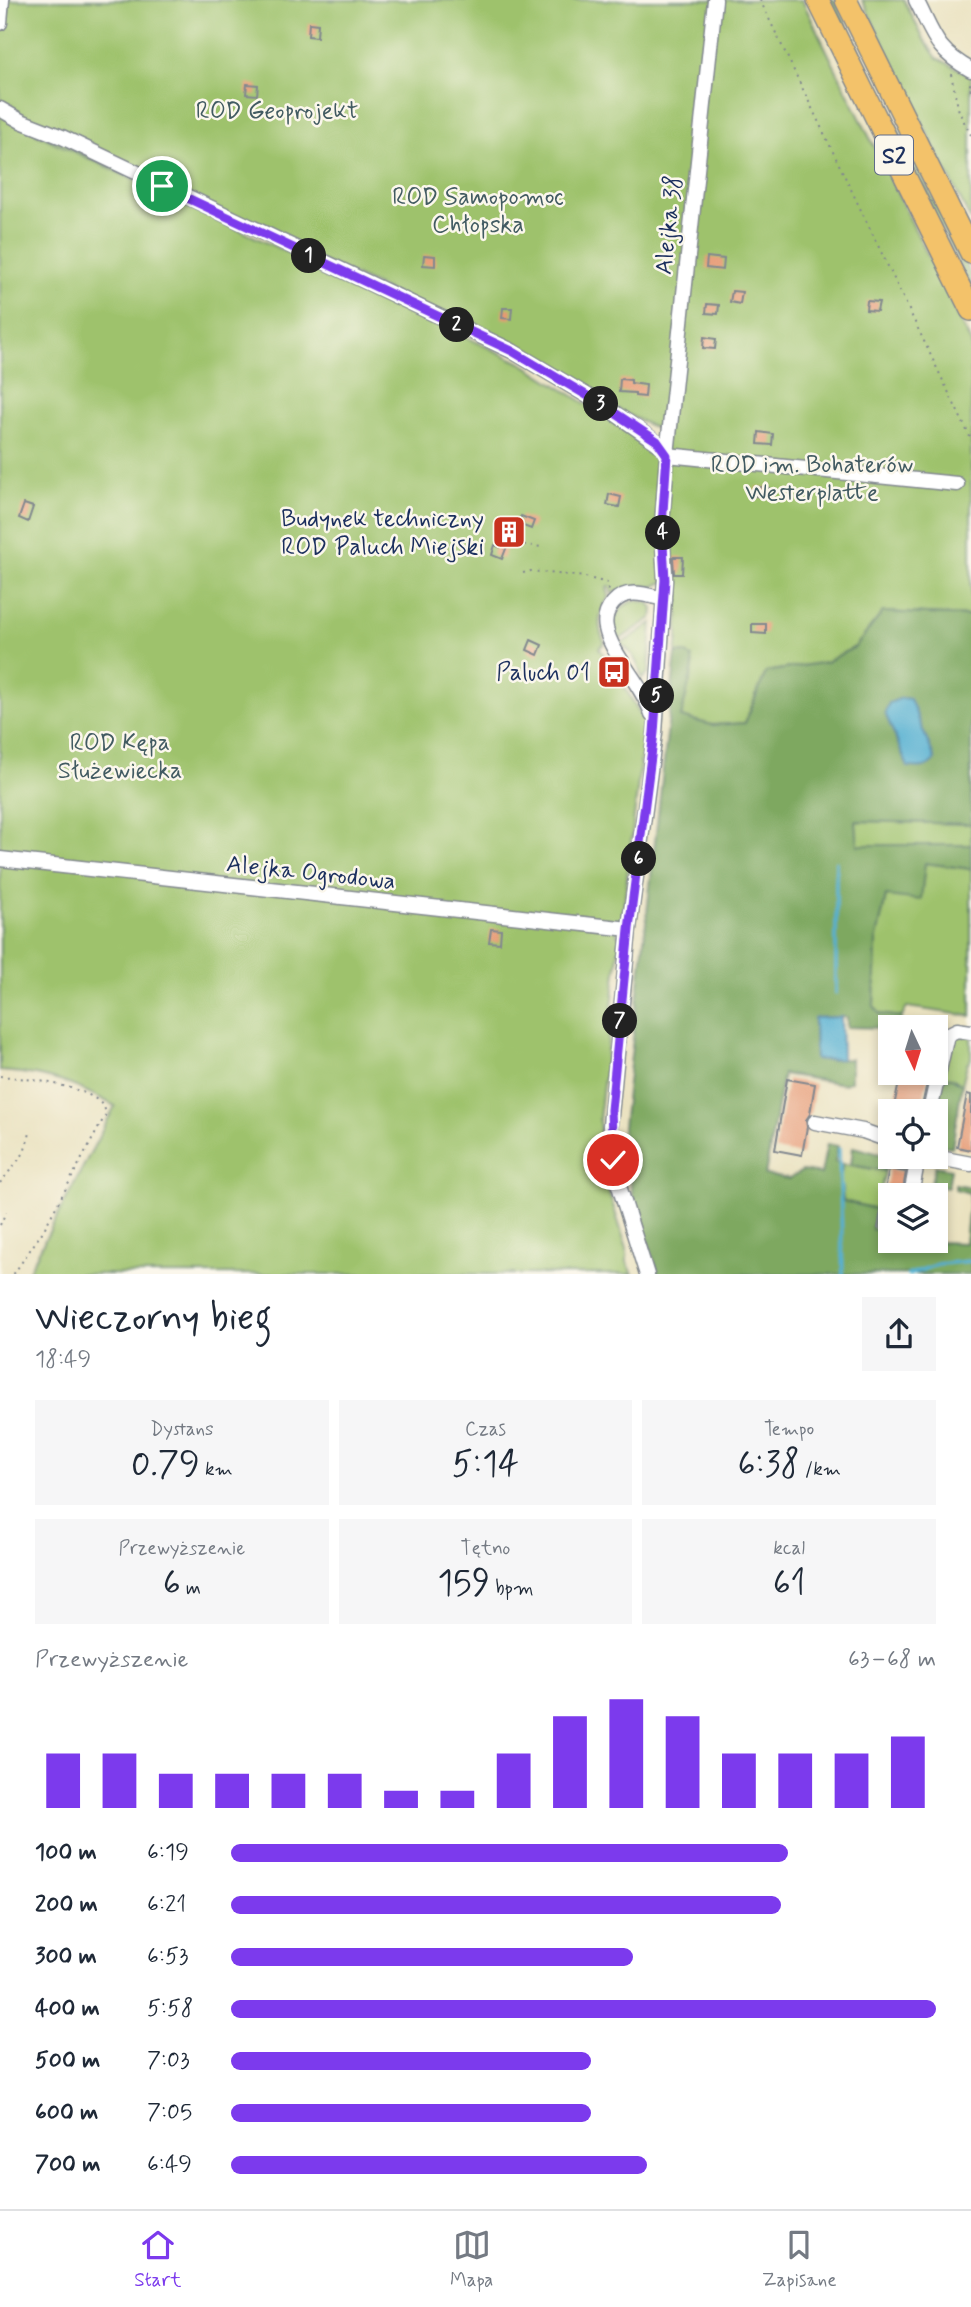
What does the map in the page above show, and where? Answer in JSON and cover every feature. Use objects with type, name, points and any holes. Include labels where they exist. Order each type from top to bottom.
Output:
[{"type":"highway","name":"S2","points":[[818,0],[971,310]]},
{"type":"highway","name":"S2","points":[[846,0],[971,253]]},
{"type":"street","points":[[0,23],[2,0]]},
{"type":"street","name":"Alejka 38","points":[[647,1274],[623,1202],[611,1144],[611,1110],[623,929],[654,733],[665,580],[662,526],[667,455],[715,0]]},
{"type":"street","points":[[916,0],[939,47],[961,65]]},
{"type":"street","points":[[0,109],[512,351],[603,405],[657,441],[667,455],[957,484]]},
{"type":"street","points":[[654,733],[647,699],[610,640],[606,614],[614,602],[628,593],[641,593],[664,599]]},
{"type":"street","name":"Alejka Ogrodowa","points":[[0,859],[623,929]]},
{"type":"street","points":[[933,1099],[947,1035],[957,1030],[971,1032]]},
{"type":"street","points":[[815,1122],[863,1130],[878,1136]]},
{"type":"street","points":[[948,1160],[971,1164]]},
{"type":"path","points":[[760,0],[971,439]]},
{"type":"path","points":[[961,65],[950,75],[959,112],[971,135]]},
{"type":"path","points":[[971,84],[968,85],[971,91]]},
{"type":"path","points":[[503,542],[541,547]]},
{"type":"path","points":[[523,573],[531,571],[597,581],[607,583],[608,587]]},
{"type":"path","points":[[0,1076],[37,1079],[62,1085],[101,1102],[106,1109],[106,1114],[43,1231],[14,1274]]},
{"type":"path","points":[[0,1183],[24,1153],[31,1130]]},
{"type":"path","points":[[0,1225],[6,1212]]},
{"type":"green space","points":[[0,0],[802,0],[971,343],[971,616],[883,612],[855,647],[826,662],[766,672],[745,723],[712,725],[681,717],[684,653],[676,654],[678,588],[671,582],[666,582],[653,587],[627,587],[612,594],[610,586],[607,588],[609,597],[600,619],[600,631],[605,643],[599,648],[612,666],[608,669],[614,678],[618,676],[645,722],[622,921],[618,920],[617,934],[620,937],[599,1120],[605,1180],[627,1249],[627,1262],[633,1274],[27,1274],[115,1106],[60,1081],[32,1074],[0,1071]],"holes":[[[35,133],[528,353],[623,412],[656,429],[666,427],[660,455],[654,447],[523,364]]]},
{"type":"green space","points":[[829,0],[834,0],[971,276],[971,288]]},
{"type":"green space","points":[[862,0],[904,0],[923,38],[937,58],[971,75],[971,221]]},
{"type":"green space","points":[[636,600],[649,603],[653,609],[652,618],[619,640],[615,627],[617,616],[624,606]]},
{"type":"green space","points":[[883,612],[971,616],[971,824],[856,821],[858,845],[971,845],[971,869],[925,863],[921,900],[886,896],[876,942],[874,1006],[880,1014],[887,1015],[878,1015],[878,1028],[847,1027],[847,1017],[814,1018],[815,1060],[851,1059],[851,1081],[844,1084],[783,1074],[765,1175],[789,1179],[802,1171],[821,1174],[827,1144],[838,1146],[835,1162],[843,1164],[840,1177],[843,1201],[876,1209],[872,1229],[878,1230],[878,1253],[948,1253],[948,1242],[965,1243],[970,1193],[955,1189],[955,1184],[971,1187],[971,1274],[659,1274],[633,1197],[622,1136],[676,654],[684,653],[692,657],[693,668],[681,717],[712,725],[745,723],[766,672],[826,662],[855,647]]},
{"type":"green space","points":[[652,623],[649,672],[642,679],[635,659],[621,644]]},
{"type":"green space","points":[[855,821],[971,824],[971,845],[858,846]]},
{"type":"green space","points":[[925,863],[971,869],[971,1016],[907,1007],[903,1015],[887,1015],[880,1014],[874,1006],[876,942],[886,896]]},
{"type":"green space","points":[[958,1035],[971,1037],[971,1059],[967,1064],[962,1085],[948,1078],[948,1046]]},
{"type":"green space","points":[[948,1078],[962,1085],[952,1147],[948,1146],[948,1099],[938,1099],[941,1085],[948,1085]]},
{"type":"green space","points":[[853,1147],[878,1153],[878,1169],[885,1169],[885,1171],[851,1165]]},
{"type":"green space","points":[[843,1164],[885,1171],[882,1183],[878,1183],[876,1209],[843,1201],[840,1177]]},
{"type":"green space","points":[[934,1169],[951,1169],[948,1187],[948,1183],[931,1183]]},
{"type":"water","points":[[902,698],[910,699],[935,759],[920,768],[908,767],[885,713],[889,703]]},
{"type":"water","points":[[841,1017],[842,1059],[815,1060],[814,1018]]},
{"type":"building","points":[[309,23],[318,24],[317,37],[308,36]]},
{"type":"building","points":[[247,84],[258,85],[257,95],[246,94]]},
{"type":"building","points":[[424,255],[435,256],[435,266],[423,265]]},
{"type":"building","points":[[707,257],[724,259],[723,270],[706,268]]},
{"type":"building","points":[[732,291],[742,292],[740,304],[730,302]]},
{"type":"building","points":[[867,301],[879,302],[877,311],[866,310]]},
{"type":"building","points":[[707,304],[719,305],[718,314],[706,313]]},
{"type":"building","points":[[503,308],[512,308],[511,319],[502,318]]},
{"type":"building","points":[[704,337],[716,339],[715,349],[703,348]]},
{"type":"building","points":[[620,379],[646,385],[645,397],[619,392]]},
{"type":"building","points":[[759,432],[773,434],[772,445],[758,444]]},
{"type":"building","points":[[756,487],[769,488],[768,497],[755,496]]},
{"type":"building","points":[[609,494],[621,497],[619,507],[607,505]]},
{"type":"building","points":[[24,504],[33,507],[28,522],[19,518]]},
{"type":"building","points":[[521,516],[534,521],[531,529],[518,524]]},
{"type":"building","name":"Budynek techniczny ROD Paluch Miejski","points":[[503,521],[517,523],[515,542],[509,541],[502,559],[492,555],[495,545],[500,547]]},
{"type":"building","points":[[673,557],[683,557],[682,574],[674,574]]},
{"type":"building","points":[[752,624],[766,624],[766,634],[752,633]]},
{"type":"building","points":[[531,640],[542,645],[538,655],[527,650]]},
{"type":"building","points":[[491,929],[501,930],[500,943],[489,942]]},
{"type":"building","points":[[787,1079],[815,1084],[810,1114],[806,1120],[802,1155],[775,1150]]},
{"type":"building","points":[[898,1085],[926,1085],[924,1099],[896,1099]]},
{"type":"building","points":[[967,1094],[971,1095],[971,1150],[957,1147]]},
{"type":"building","points":[[889,1169],[906,1172],[904,1183],[886,1183]]},
{"type":"waterway","points":[[836,862],[836,993]]},
{"type":"waterway","points":[[839,1149],[843,1274]]},
{"type":"waterway","points":[[911,1274],[938,1264],[971,1261]]},
{"type":"place","name":"Budynek techniczny ROD Paluch Miejski","points":[[509,532]]},
{"type":"place","name":"Paluch 01","points":[[614,672]]},
{"type":"route","points":[[162,186],[512,351],[603,405],[657,441],[667,455],[662,526],[665,580],[654,733],[629,929],[611,1110],[613,1160]]},
{"type":"park label","name":"ROD Geoprojekt","points":[[277,110]]},
{"type":"park label","name":"ROD Samopomoc Chłopska","points":[[478,210]]},
{"type":"park label","name":"ROD im. Bohaterów Westerplatte","points":[[812,478]]},
{"type":"park label","name":"ROD Kępa Służewiecka","points":[[120,756]]}]
